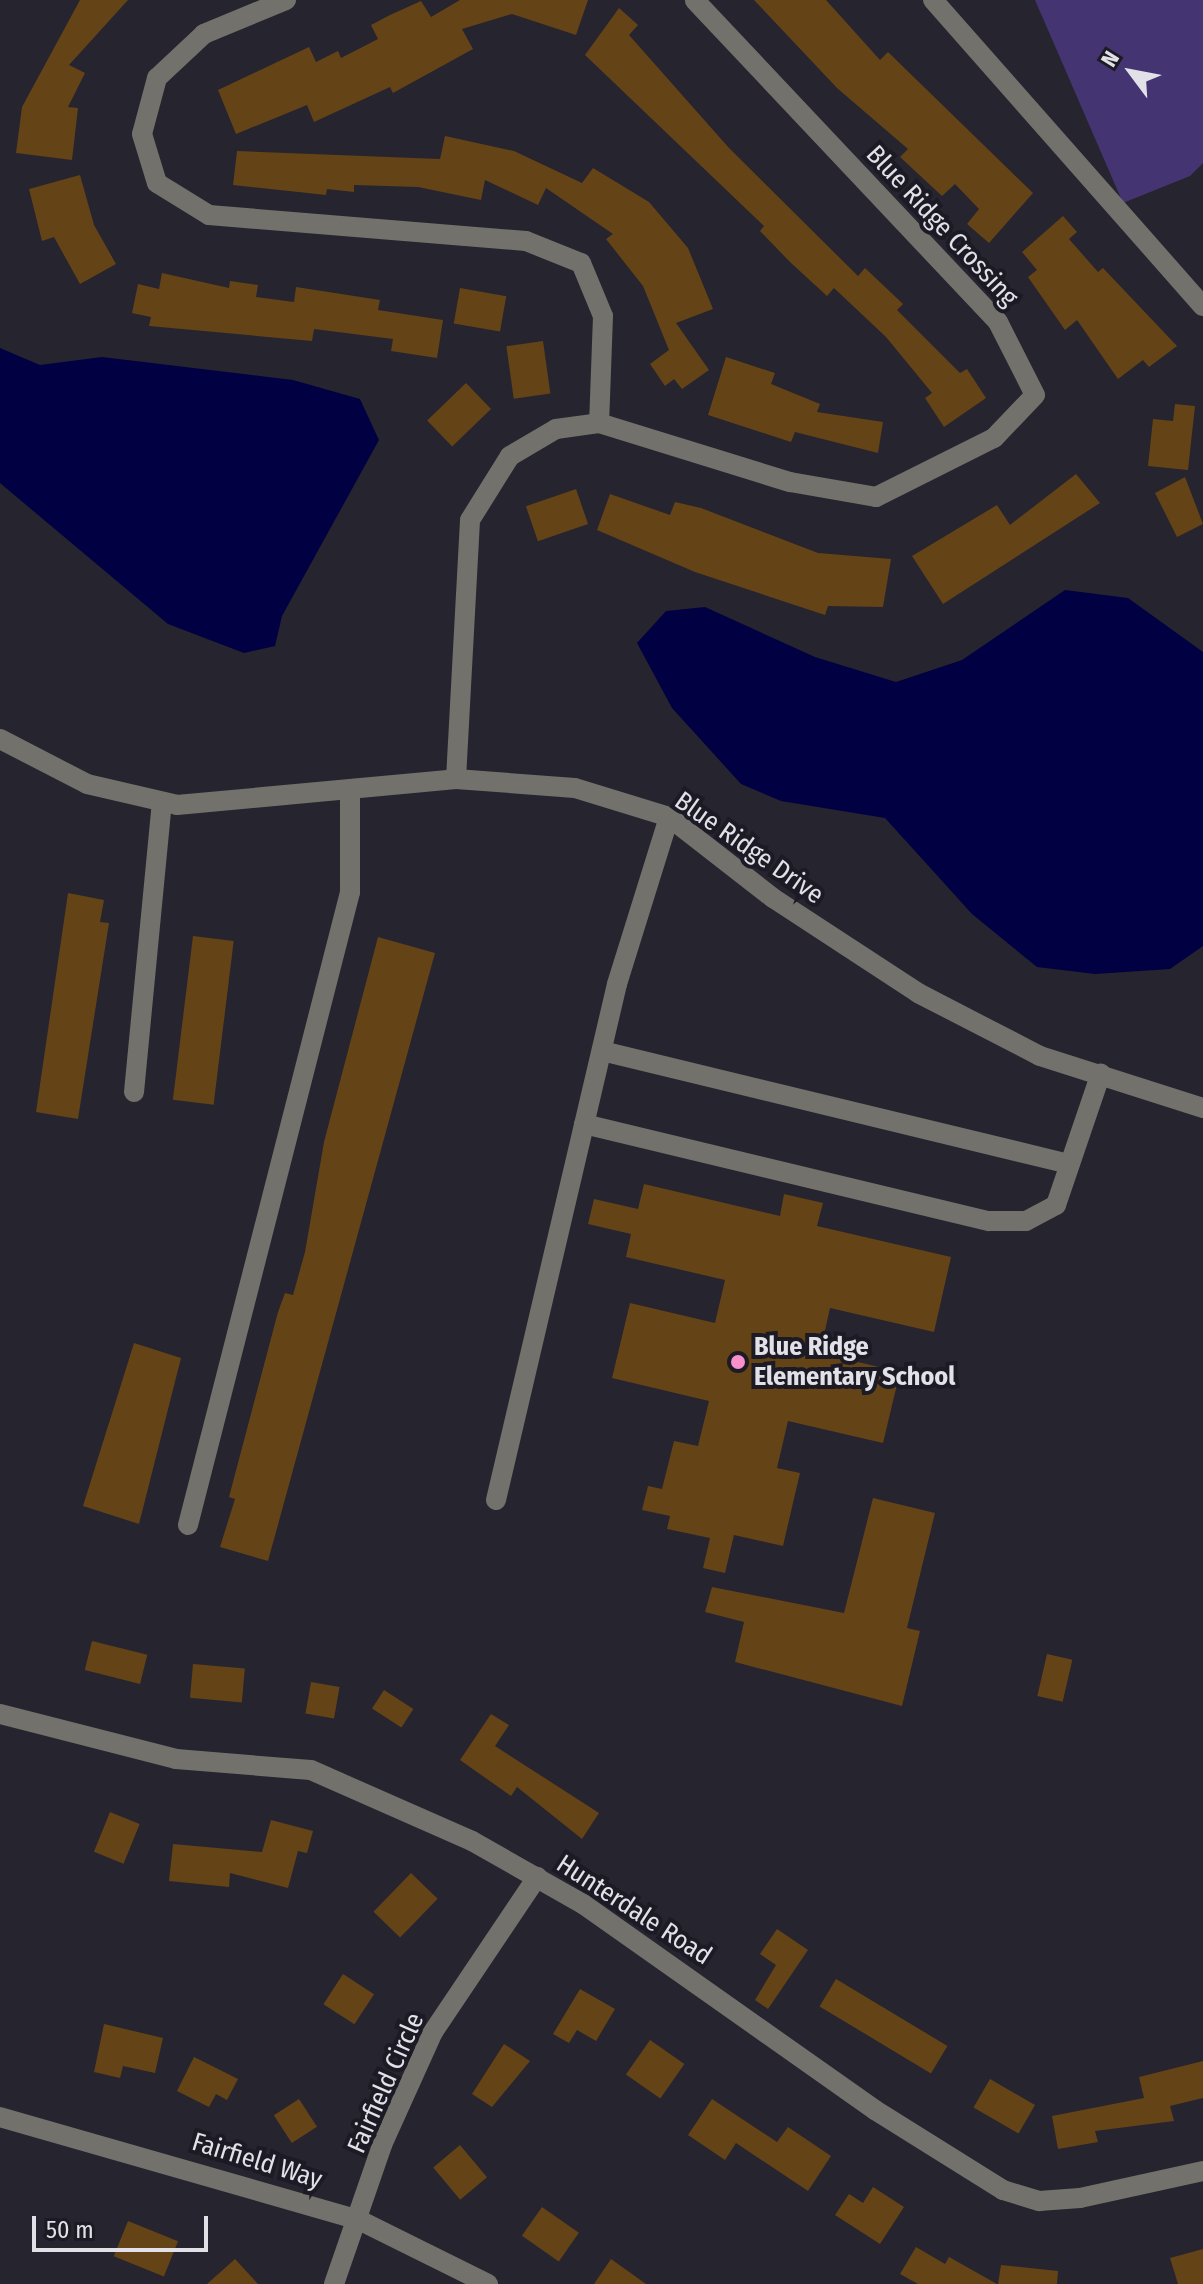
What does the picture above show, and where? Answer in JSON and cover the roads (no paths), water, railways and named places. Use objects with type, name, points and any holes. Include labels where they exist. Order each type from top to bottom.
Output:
[{"type":"street","points":[[286,0],[204,34],[157,78],[142,134],[157,183],[209,215],[526,241],[581,263],[603,316],[599,423]]},
{"type":"street","name":"Blue Ridge Crossing","points":[[456,779],[470,520],[510,456],[556,429],[599,423],[790,482],[876,497],[994,438],[1035,395],[998,322],[695,0]]},
{"type":"street","points":[[933,0],[1203,306]]},
{"type":"street","name":"Blue Ridge Drive","points":[[0,739],[87,784],[162,802],[350,790],[456,779],[575,788],[669,817],[773,898],[918,993],[1040,1056],[1203,1108]]},
{"type":"street","points":[[188,1525],[350,892],[350,790]]},
{"type":"street","points":[[134,1092],[162,802]]},
{"type":"street","points":[[496,1500],[602,1051],[669,817]]},
{"type":"street","points":[[602,1051],[1070,1164]]},
{"type":"street","points":[[584,1124],[989,1221],[1026,1221],[1056,1205],[1101,1073]]},
{"type":"street","name":"Hunterdale Road","points":[[0,1714],[176,1759],[311,1770],[537,1877],[1003,2190],[1039,2201],[1080,2198],[1203,2171]]},
{"type":"street","name":"Fairfield Circle","points":[[334,2284],[391,2123],[433,2032],[537,1877]]},
{"type":"street","name":"Fairfield Way","points":[[0,2117],[359,2220],[488,2284]]},
{"type":"place","name":"Blue Ridge Elementary School","points":[[738,1362]]}]
